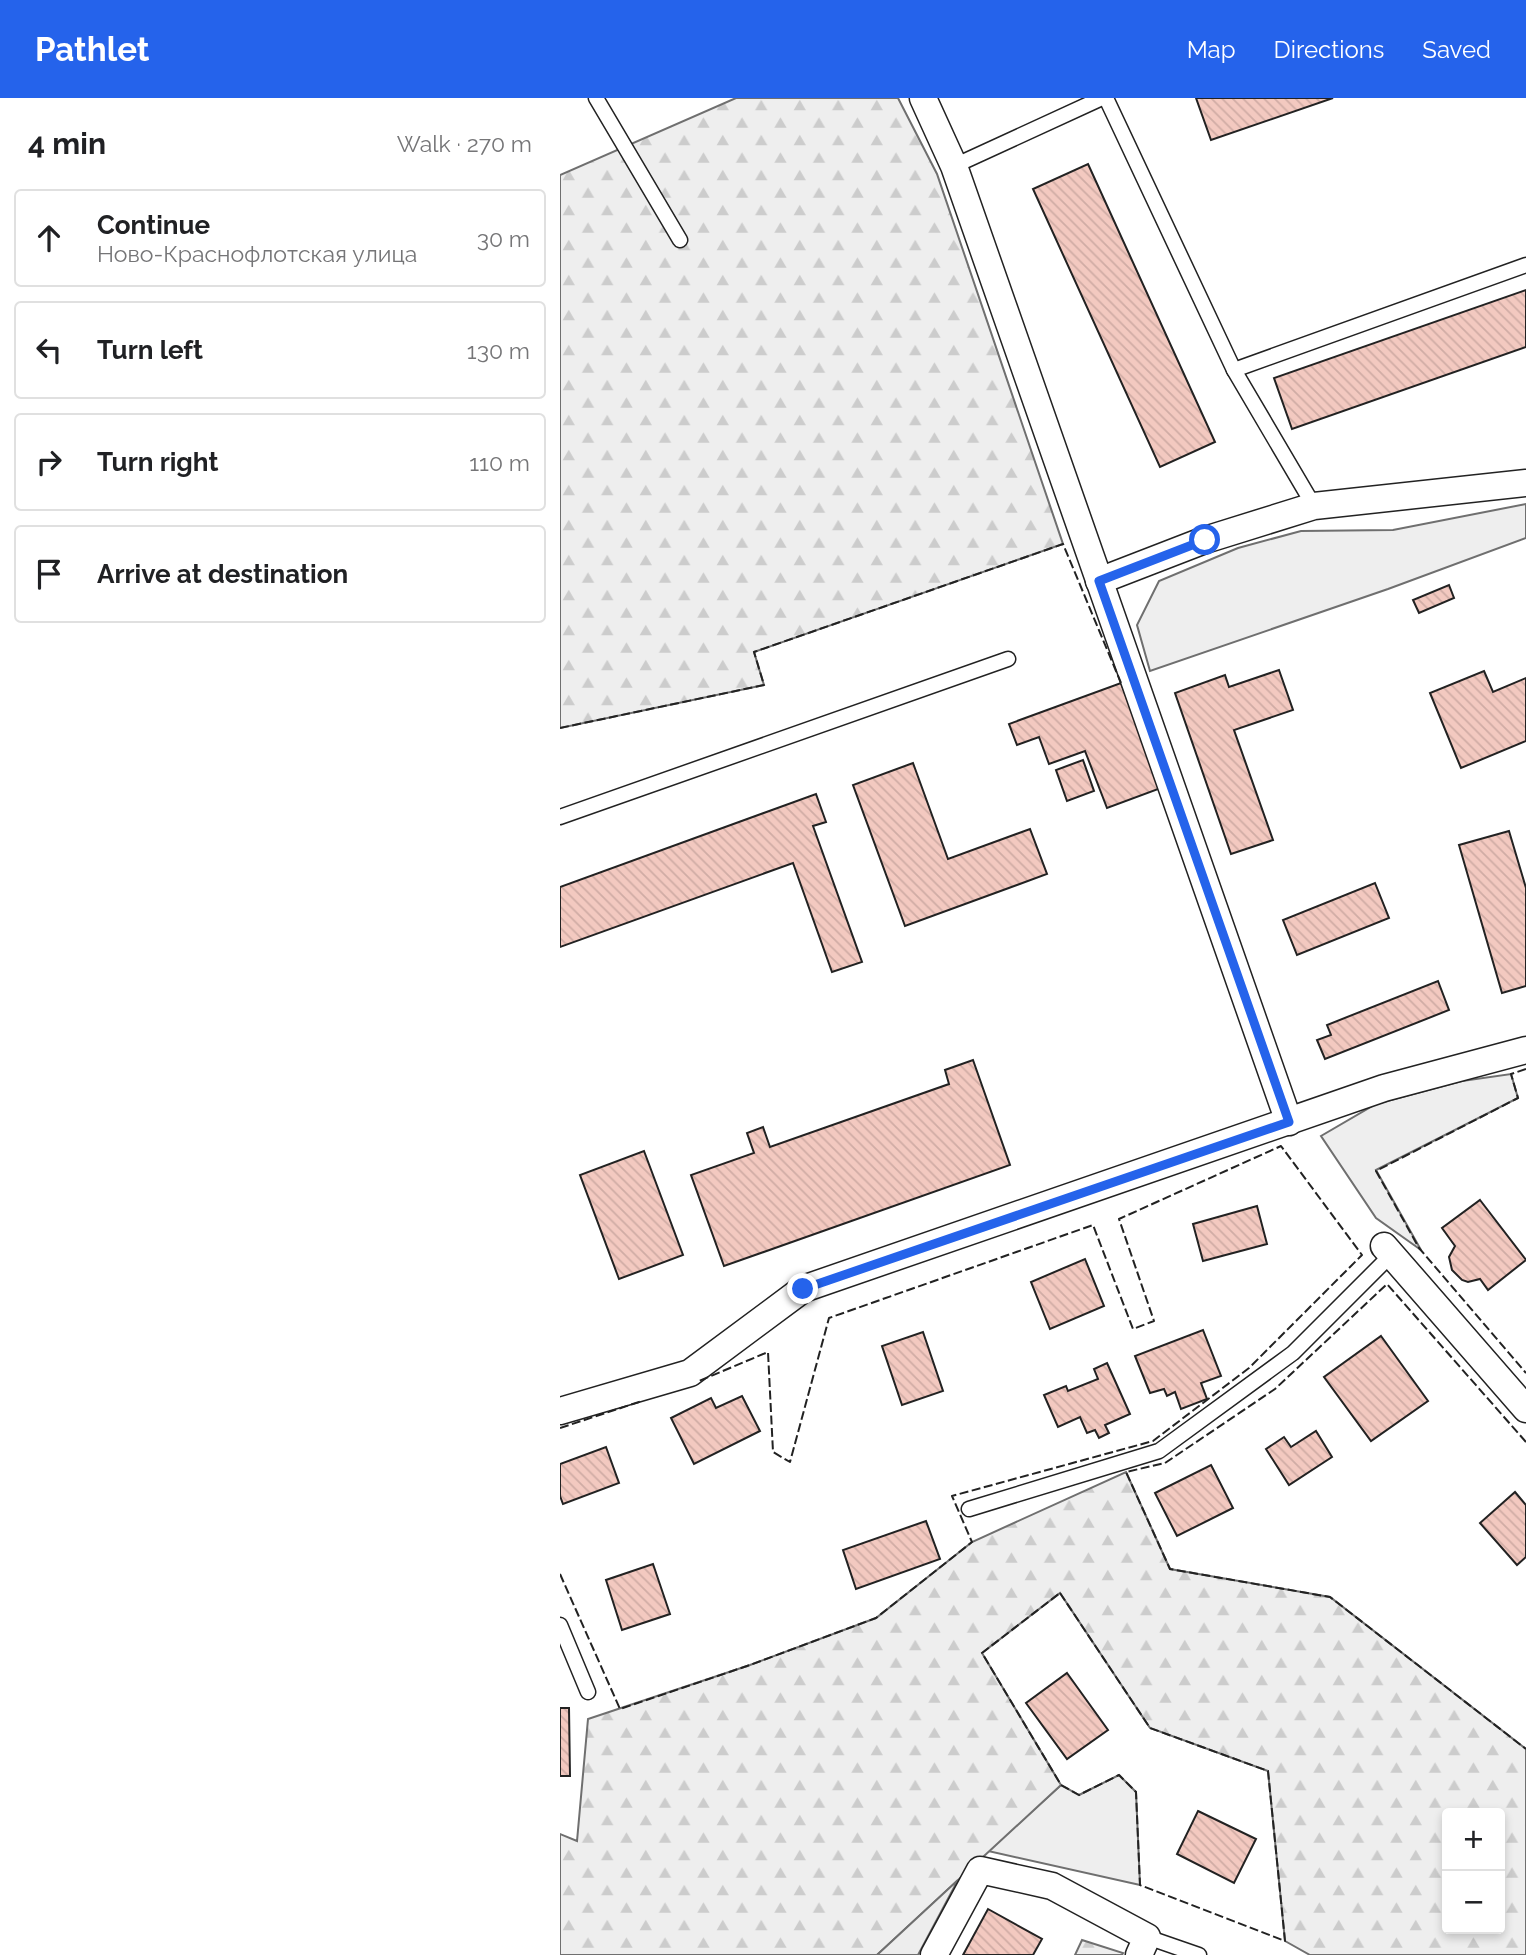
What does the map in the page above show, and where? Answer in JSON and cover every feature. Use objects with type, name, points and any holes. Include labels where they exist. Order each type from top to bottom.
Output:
[{"type":"street","points":[[923,98],[954,166],[1289,1122]]},
{"type":"street","points":[[1099,581],[1205,540],[1314,506],[1526,483]]},
{"type":"street","points":[[560,1411],[690,1373],[803,1289],[1384,1088],[1526,1050]]},
{"type":"street","points":[[1388,1251],[1526,1409]]},
{"type":"street","points":[[934,1955],[980,1870],[1052,1886],[1143,1946]]},
{"type":"lane","points":[[596,98],[680,240]]},
{"type":"lane","points":[[954,166],[1104,98],[1234,370],[1314,506]]},
{"type":"lane","points":[[1234,370],[1526,265]]},
{"type":"lane","points":[[560,817],[1008,659]]},
{"type":"lane","points":[[969,1509],[1159,1451],[1293,1353],[1388,1251]]},
{"type":"lane","points":[[560,1625],[588,1692]]},
{"type":"lane","points":[[1143,1946],[1199,1955]]},
{"type":"green space","points":[[736,98],[898,98],[937,174],[1063,544],[754,652],[764,685],[560,728],[560,175]]},
{"type":"green space","points":[[1526,504],[1526,538],[1150,671],[1137,625],[1159,581],[1238,548],[1301,531],[1393,530]]},
{"type":"green space","points":[[1511,1074],[1518,1098],[1376,1170],[1421,1250],[1376,1218],[1321,1136],[1376,1104],[1462,1081]]},
{"type":"green space","points":[[1126,1472],[1170,1569],[1330,1597],[1526,1749],[1526,1955],[1310,1955],[1285,1941],[1268,1771],[1150,1728],[1060,1593],[982,1653],[1061,1785],[877,1955],[560,1955],[560,1834],[577,1841],[588,1719],[750,1665],[876,1618],[972,1542]]},
{"type":"green space","points":[[1119,1775],[1136,1792],[1140,1885],[988,1851],[1061,1785],[1079,1795]]},
{"type":"green space","points":[[1082,1940],[1123,1953],[1075,1955]]},
{"type":"shaded area","points":[[958,1880],[918,1955],[877,1955]]},
{"type":"building","points":[[1196,98],[1333,98],[1211,140]]},
{"type":"building","points":[[1088,164],[1215,442],[1160,467],[1033,189]]},
{"type":"building","points":[[1526,290],[1526,347],[1292,429],[1274,378]]},
{"type":"building","points":[[1449,585],[1454,598],[1419,613],[1413,600]]},
{"type":"building","points":[[1279,670],[1293,710],[1234,730],[1273,840],[1231,854],[1175,693],[1225,675],[1229,687]]},
{"type":"building","points":[[1484,671],[1493,692],[1526,678],[1526,741],[1461,768],[1430,693]]},
{"type":"building","points":[[1121,683],[1161,788],[1107,808],[1085,751],[1049,764],[1039,737],[1017,745],[1009,724]]},
{"type":"building","points":[[1083,760],[1094,791],[1067,801],[1056,770]]},
{"type":"building","points":[[913,763],[948,859],[1030,829],[1047,874],[905,926],[853,785]]},
{"type":"building","points":[[816,794],[826,822],[813,826],[862,962],[832,972],[793,863],[560,947],[560,887]]},
{"type":"building","points":[[1509,831],[1526,888],[1526,986],[1502,993],[1459,845]]},
{"type":"building","points":[[1375,883],[1389,918],[1297,955],[1283,920]]},
{"type":"building","points":[[1438,981],[1449,1010],[1325,1059],[1317,1040],[1331,1035],[1327,1025]]},
{"type":"building","points":[[973,1060],[1010,1165],[724,1266],[691,1175],[754,1153],[747,1133],[763,1127],[770,1147],[949,1084],[945,1070]]},
{"type":"building","points":[[644,1151],[683,1255],[619,1279],[580,1175]]},
{"type":"building","points":[[1480,1200],[1526,1260],[1488,1290],[1480,1279],[1468,1282],[1452,1270],[1449,1257],[1455,1246],[1442,1228]]},
{"type":"building","points":[[1257,1206],[1267,1244],[1203,1261],[1193,1224]]},
{"type":"building","points":[[1085,1259],[1104,1306],[1050,1329],[1031,1282]]},
{"type":"building","points":[[1203,1330],[1221,1376],[1201,1383],[1207,1399],[1181,1409],[1175,1392],[1167,1396],[1164,1389],[1150,1393],[1135,1356]]},
{"type":"building","points":[[923,1332],[943,1391],[902,1405],[882,1346]]},
{"type":"building","points":[[1381,1336],[1428,1401],[1371,1441],[1324,1377]]},
{"type":"building","points":[[1107,1363],[1130,1414],[1105,1425],[1109,1433],[1099,1438],[1095,1430],[1087,1433],[1080,1417],[1058,1427],[1044,1395],[1066,1386],[1068,1391],[1098,1379],[1094,1369]]},
{"type":"building","points":[[742,1396],[760,1431],[694,1464],[671,1418],[711,1398],[716,1408]]},
{"type":"building","points":[[1316,1431],[1332,1457],[1289,1485],[1266,1449],[1284,1437],[1291,1447]]},
{"type":"building","points":[[606,1447],[619,1483],[563,1504],[560,1496],[560,1464]]},
{"type":"building","points":[[1211,1465],[1233,1508],[1177,1536],[1155,1493]]},
{"type":"building","points":[[1515,1492],[1526,1505],[1526,1557],[1517,1565],[1480,1523]]},
{"type":"building","points":[[926,1521],[940,1559],[856,1589],[843,1550]]},
{"type":"building","points":[[653,1564],[670,1614],[622,1630],[606,1580]]},
{"type":"building","points":[[1067,1673],[1108,1730],[1067,1759],[1026,1703]]},
{"type":"building","points":[[560,1708],[569,1708],[570,1776],[560,1776]]},
{"type":"building","points":[[1198,1811],[1256,1839],[1234,1883],[1177,1854]]},
{"type":"building","points":[[988,1909],[1042,1939],[1033,1955],[963,1955]]},
{"type":"fence","points":[[560,728],[764,685],[754,652],[1063,544],[1121,683]]},
{"type":"fence","points":[[1526,1069],[1511,1074],[1518,1098],[1376,1171],[1419,1248],[1526,1373]]},
{"type":"fence","points":[[560,1574],[620,1709],[876,1618],[972,1542],[952,1496],[1153,1441],[1249,1368],[1362,1255],[1281,1146],[1119,1219],[1154,1321],[1133,1329],[1093,1225],[829,1318],[790,1462],[773,1452],[768,1352],[699,1381]]},
{"type":"fence","points":[[1526,1442],[1387,1284],[1275,1389],[1165,1463],[1126,1472],[1170,1569],[1330,1597],[1526,1749]]},
{"type":"fence","points":[[560,1428],[642,1401]]},
{"type":"fence","points":[[1060,1593],[1150,1728],[1268,1771],[1285,1941],[1140,1885],[1136,1792],[1119,1775],[1079,1795],[1061,1785],[982,1653],[1060,1593]]},
{"type":"route","points":[[803,1289],[1289,1122],[1099,581],[1205,540]]}]
